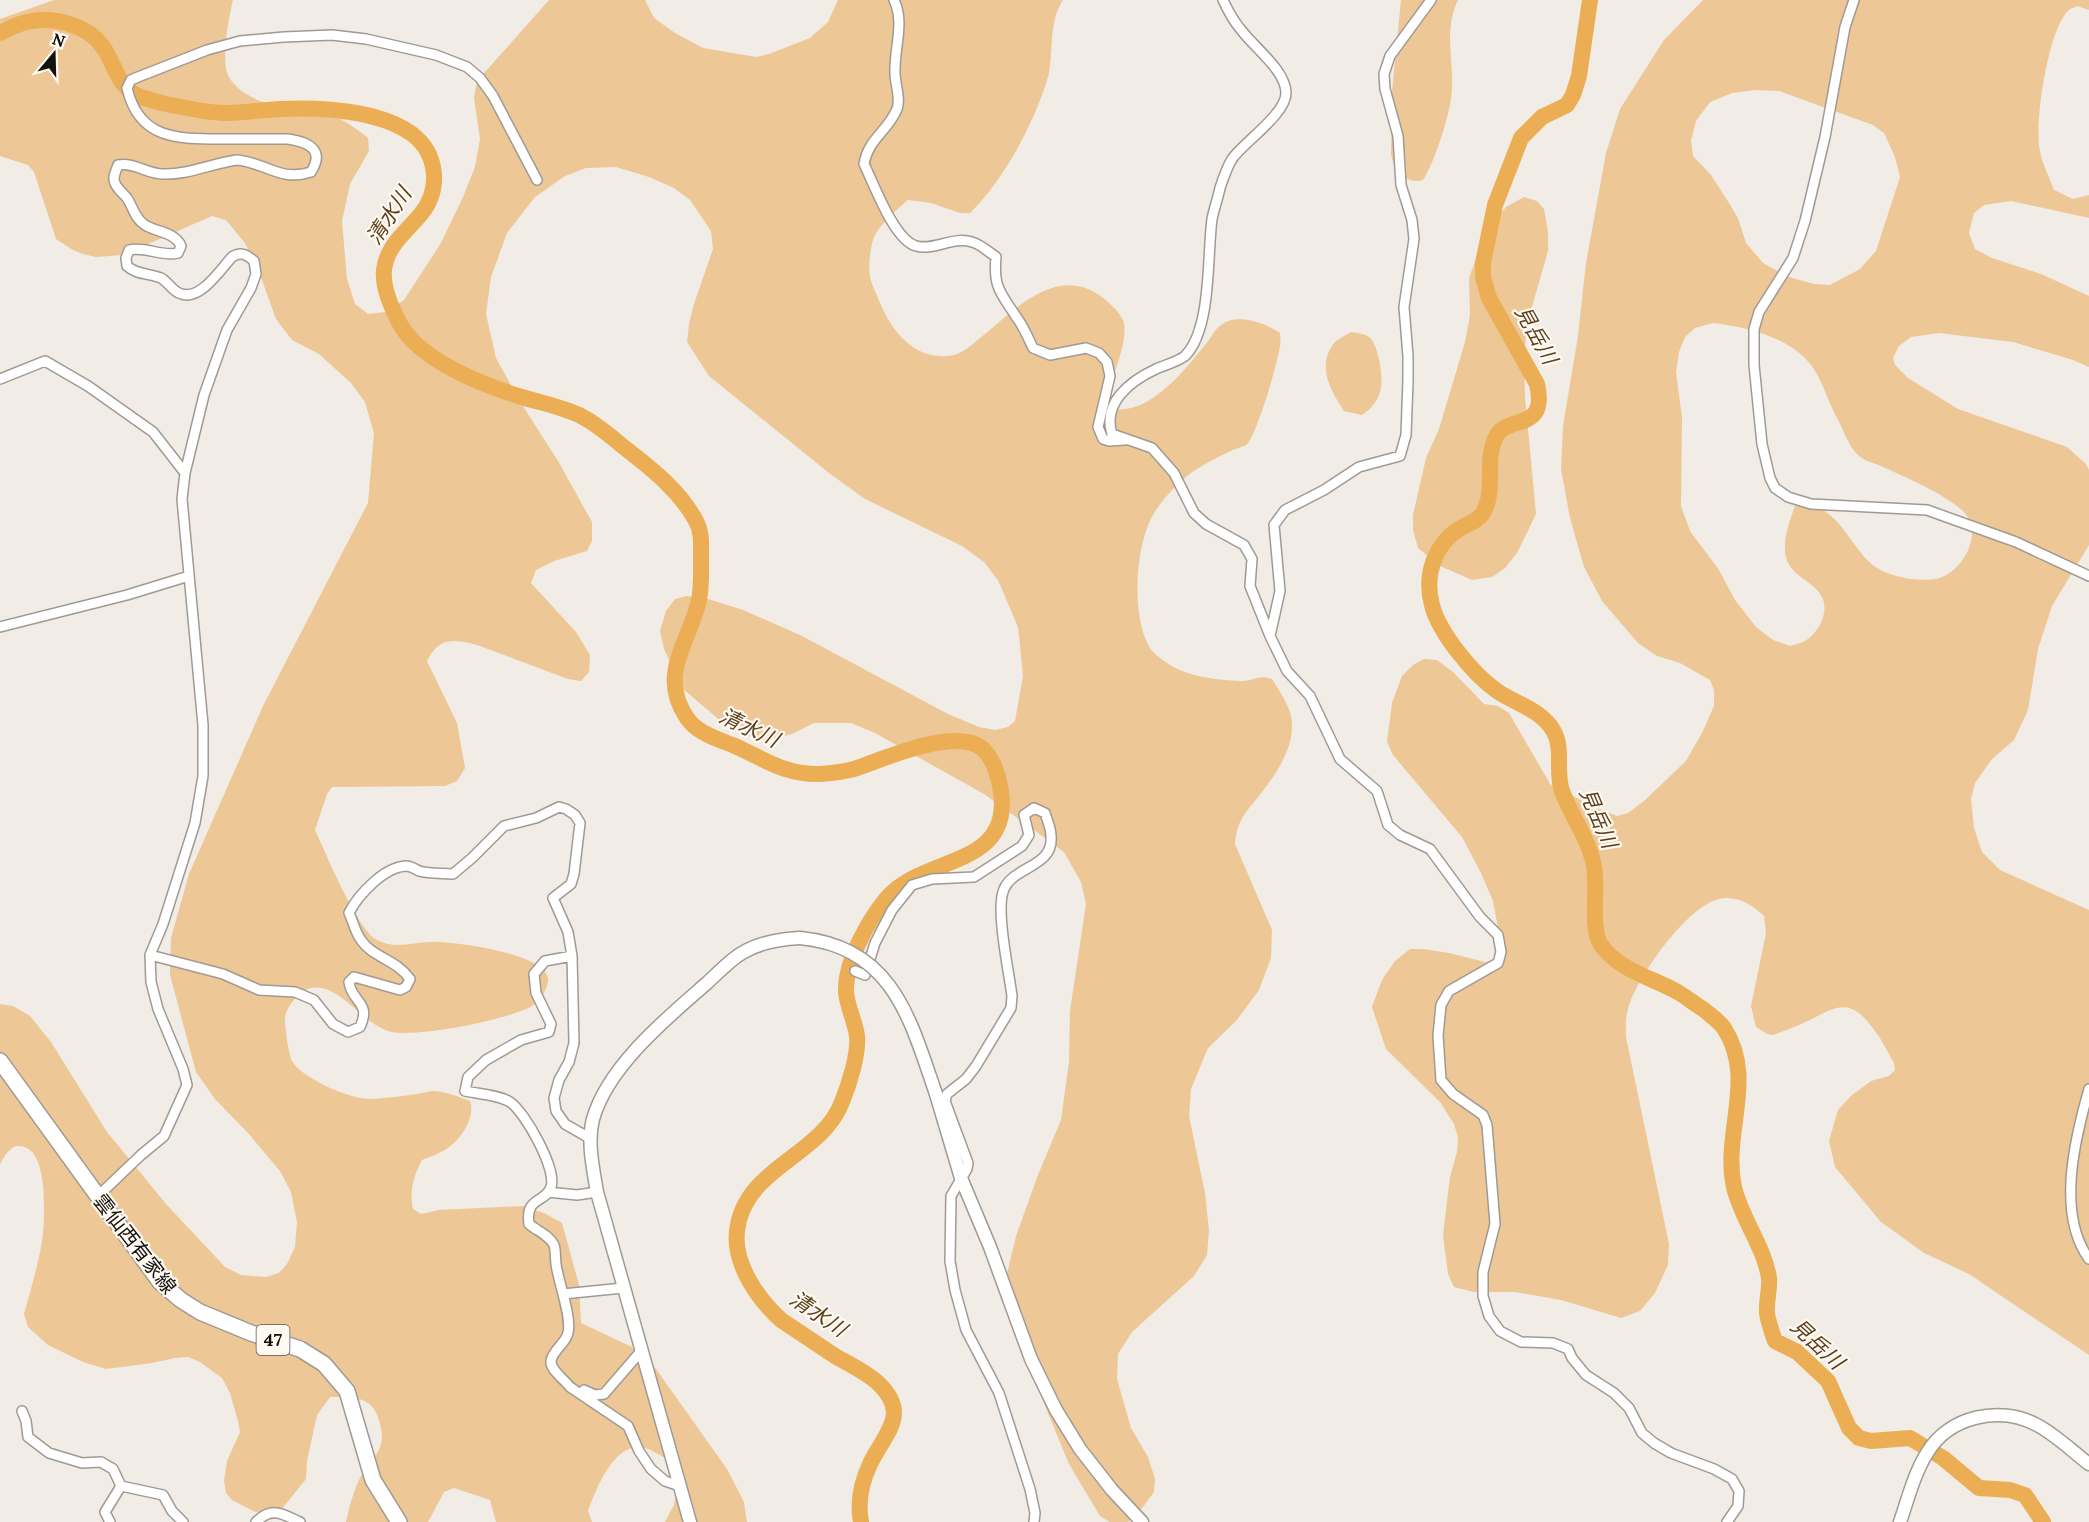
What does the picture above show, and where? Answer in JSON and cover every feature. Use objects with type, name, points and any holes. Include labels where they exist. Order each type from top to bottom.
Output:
[{"type":"main road","name":"雲仙西有家線","points":[[0,1061],[160,1282],[200,1312],[251,1333],[300,1349],[324,1364],[347,1391],[373,1480],[399,1522]]},
{"type":"street","points":[[894,0],[900,18],[894,74],[898,106],[892,120],[866,151],[864,164],[899,234],[915,246],[932,247],[948,242],[972,242],[996,257],[994,272],[999,292],[1019,320],[1033,348],[1050,355],[1086,348],[1099,353],[1107,362],[1110,376],[1098,427],[1103,439],[1109,441],[1128,439]]},
{"type":"street","points":[[1223,0],[1241,30],[1285,82],[1286,96],[1276,113],[1232,159],[1222,181],[1212,218],[1204,312],[1195,338],[1185,356],[1133,382],[1113,406],[1108,422],[1112,434],[1152,448],[1174,473],[1194,513],[1206,524],[1244,545],[1252,559],[1250,586],[1270,636],[1287,671],[1310,696],[1340,759],[1377,791],[1388,825],[1400,835],[1430,849],[1480,917],[1498,935],[1501,952],[1498,963],[1449,991],[1441,1005],[1438,1036],[1442,1080],[1453,1094],[1483,1115],[1487,1125],[1495,1224],[1483,1272],[1483,1296],[1489,1316],[1500,1331],[1521,1342],[1553,1343],[1568,1349],[1572,1358],[1586,1375],[1614,1393],[1629,1408],[1642,1433],[1654,1443],[1671,1453],[1714,1469],[1732,1479],[1739,1491],[1738,1506],[1727,1522]]},
{"type":"street","points":[[1270,636],[1281,591],[1274,525],[1285,510],[1324,490],[1359,467],[1400,456],[1406,435],[1408,356],[1404,307],[1414,238],[1412,220],[1401,185],[1398,136],[1385,89],[1384,74],[1390,56],[1431,0]]},
{"type":"street","points":[[1854,0],[1845,27],[1825,137],[1806,221],[1793,258],[1758,312],[1754,328],[1754,365],[1762,444],[1770,478],[1775,488],[1788,497],[1811,504],[1927,510],[2016,542],[2089,576]]},
{"type":"street","points":[[97,1197],[164,1136],[186,1085],[183,1069],[158,1009],[151,982],[150,955],[163,924],[195,823],[203,776],[203,724],[182,499],[185,473],[204,395],[227,330],[251,288],[256,273],[254,261],[238,253],[232,256],[196,294],[185,296],[176,292],[162,279],[133,271],[127,266],[126,258],[129,250],[138,248],[169,255],[178,253],[181,246],[167,234],[144,225],[129,200],[115,184],[114,176],[118,165],[128,164],[162,174],[237,160],[249,161],[288,176],[311,172],[317,163],[316,154],[311,146],[303,141],[185,139],[164,135],[149,127],[135,114],[127,88],[131,80],[207,50],[240,41],[332,34],[366,39],[436,55],[467,67],[480,78],[493,96],[537,180]]},
{"type":"street","points":[[0,379],[45,361],[88,386],[153,432],[185,473]]},
{"type":"street","points":[[0,627],[127,595],[189,576]]},
{"type":"street","points":[[150,955],[223,974],[259,990],[295,992],[314,1000],[333,1024],[348,1032],[360,1027],[365,1017],[363,1005],[350,989],[349,982],[354,977],[400,990],[406,987],[410,979],[402,968],[369,949],[360,939],[349,913],[356,900],[378,879],[398,868],[408,866],[420,871],[453,874],[504,826],[536,818],[559,807],[566,809],[580,823],[574,874],[571,884],[553,898],[568,932],[572,956],[574,1043],[554,1098],[556,1111],[565,1124],[591,1138]]},
{"type":"street","points":[[855,971],[865,975],[875,943],[892,910],[912,885],[932,879],[974,877],[1022,846],[1029,836],[1024,815],[1034,808],[1045,813],[1052,836],[1050,848],[1043,860],[1011,879],[1004,888],[1000,904],[1012,996],[1011,1008],[976,1066],[966,1079],[946,1097],[968,1163],[951,1196],[950,1261],[956,1290],[966,1330],[999,1393],[1030,1489],[1035,1513],[1034,1522]]},
{"type":"street","points":[[690,1522],[597,1192],[591,1138],[593,1120],[607,1086],[620,1068],[669,1017],[741,953],[779,939],[800,938],[816,940],[850,953],[879,973],[900,1000],[910,1021],[936,1094],[961,1178],[990,1247],[1031,1359],[1056,1410],[1080,1449],[1112,1490],[1142,1522]]},
{"type":"street","points":[[572,956],[545,961],[534,974],[536,993],[551,1024],[549,1032],[520,1040],[486,1060],[468,1077],[465,1091],[508,1101],[519,1109],[546,1155],[552,1186],[548,1192],[535,1201],[528,1215],[529,1224],[548,1236],[554,1246],[569,1330],[565,1341],[551,1361],[553,1369],[590,1394],[600,1396],[642,1350]]},
{"type":"street","points":[[2089,1089],[2077,1134],[2071,1200],[2078,1237],[2089,1259]]},
{"type":"street","points":[[548,1192],[577,1195],[597,1192]]},
{"type":"street","points":[[563,1294],[623,1288]]},
{"type":"street","points":[[564,1378],[570,1387],[628,1426],[639,1451],[651,1469],[665,1481],[680,1486]]},
{"type":"street","points":[[22,1411],[28,1437],[49,1453],[82,1462],[101,1462],[113,1469],[121,1486]]},
{"type":"street","points":[[1900,1522],[1921,1465],[1935,1442],[1958,1424],[1967,1420],[1987,1416],[2011,1416],[2037,1425],[2089,1464]]},
{"type":"street","points":[[110,1522],[105,1512],[121,1486]]},
{"type":"street","points":[[121,1486],[163,1495],[172,1511],[183,1522]]},
{"type":"street","points":[[256,1522],[265,1513],[278,1512],[300,1522]]},
{"type":"shaded area","points":[[54,0],[233,0],[226,39],[225,61],[226,70],[234,84],[248,95],[275,106],[333,116],[368,138],[369,151],[350,184],[342,221],[347,279],[355,304],[368,314],[386,312],[404,300],[441,243],[475,167],[480,139],[474,98],[477,81],[549,0],[645,0],[654,18],[675,33],[703,48],[756,57],[810,38],[828,22],[838,0],[1063,0],[1055,18],[1048,77],[1035,113],[1006,168],[994,185],[970,213],[960,213],[931,203],[908,200],[875,235],[869,268],[874,290],[897,332],[916,349],[940,356],[954,355],[964,350],[1021,304],[1052,288],[1068,285],[1085,288],[1102,297],[1119,313],[1124,328],[1122,349],[1105,399],[1108,407],[1123,409],[1137,406],[1165,389],[1178,377],[1217,329],[1227,322],[1250,320],[1280,333],[1280,344],[1271,383],[1261,415],[1250,439],[1245,446],[1196,469],[1168,494],[1156,510],[1147,528],[1139,563],[1140,618],[1144,635],[1153,652],[1175,668],[1202,677],[1241,681],[1259,677],[1272,679],[1290,712],[1292,732],[1282,762],[1241,820],[1235,844],[1272,930],[1271,958],[1259,990],[1236,1021],[1208,1048],[1191,1089],[1189,1116],[1205,1193],[1209,1230],[1207,1255],[1194,1276],[1132,1332],[1118,1354],[1117,1379],[1131,1428],[1148,1457],[1155,1479],[1154,1492],[1128,1522],[1110,1522],[1100,1516],[1069,1464],[1008,1316],[1007,1274],[1016,1236],[1061,1120],[1069,1062],[1070,1011],[1086,904],[1081,882],[1064,852],[1023,822],[984,794],[875,733],[851,723],[814,723],[792,734],[766,740],[746,735],[723,723],[682,688],[664,649],[660,631],[666,611],[675,599],[686,596],[708,599],[743,610],[800,635],[948,714],[979,727],[995,730],[1008,727],[1015,721],[1023,676],[1018,627],[998,580],[984,562],[962,546],[865,499],[829,473],[709,376],[687,342],[694,304],[713,249],[711,231],[690,200],[674,188],[649,177],[616,167],[586,168],[565,176],[535,197],[507,233],[491,277],[486,314],[496,358],[592,522],[592,541],[587,551],[554,561],[536,570],[531,583],[576,632],[590,655],[589,672],[581,681],[568,679],[477,645],[454,641],[442,644],[436,648],[427,661],[457,723],[465,768],[457,781],[445,786],[332,787],[327,794],[315,830],[351,907],[360,922],[377,940],[392,945],[450,943],[503,952],[535,964],[545,972],[547,986],[543,995],[533,1005],[513,1014],[459,1027],[405,1033],[381,1028],[332,992],[322,988],[311,988],[298,995],[291,1004],[286,1013],[285,1025],[294,1064],[307,1075],[333,1089],[349,1095],[372,1099],[435,1091],[470,1101],[471,1115],[461,1135],[445,1150],[422,1160],[413,1183],[413,1209],[421,1214],[439,1210],[523,1206],[544,1213],[562,1223],[579,1285],[581,1323],[632,1347],[656,1369],[727,1469],[744,1502],[747,1522],[665,1522],[674,1505],[679,1479],[665,1458],[641,1447],[630,1448],[620,1454],[611,1464],[597,1488],[588,1511],[592,1522],[496,1522],[490,1500],[454,1488],[444,1492],[428,1522],[346,1522],[357,1486],[363,1472],[379,1450],[382,1435],[377,1415],[368,1403],[355,1398],[339,1397],[330,1397],[317,1415],[307,1461],[306,1479],[281,1510],[255,1512],[232,1500],[226,1493],[224,1481],[227,1461],[240,1432],[230,1393],[222,1378],[200,1362],[188,1357],[106,1369],[83,1362],[48,1345],[28,1327],[24,1314],[42,1239],[43,1184],[38,1162],[27,1148],[18,1146],[12,1148],[0,1165],[0,1004],[13,1006],[30,1016],[51,1042],[107,1132],[166,1204],[225,1267],[241,1275],[266,1277],[279,1273],[287,1264],[295,1247],[297,1222],[291,1192],[280,1171],[215,1099],[196,1072],[170,975],[171,938],[189,874],[263,706],[368,503],[374,433],[365,402],[351,383],[319,354],[292,340],[276,319],[258,269],[245,243],[226,220],[212,216],[123,255],[96,257],[83,254],[56,239],[34,172],[28,165],[0,156],[0,19]]},
{"type":"shaded area","points":[[1401,0],[1458,0],[1450,32],[1452,87],[1449,108],[1433,161],[1423,180],[1419,181],[1396,172],[1391,155],[1392,92]]},
{"type":"shaded area","points":[[1703,0],[2089,0],[2089,10],[2077,6],[2069,10],[2061,20],[2055,36],[2044,78],[2039,138],[2042,161],[2054,190],[2073,199],[2089,195],[2089,218],[2011,201],[1984,205],[1974,213],[1969,233],[1975,249],[1992,258],[2041,274],[2089,296],[2089,367],[2013,342],[1939,333],[1911,337],[1899,346],[1893,358],[1895,365],[1908,378],[1958,409],[2067,447],[2086,464],[2089,470],[2089,545],[2052,606],[2038,649],[2028,710],[2014,740],[1992,759],[1975,783],[1971,799],[1974,828],[1982,852],[2000,870],[2089,910],[2089,1355],[1969,1274],[1924,1253],[1881,1222],[1835,1167],[1829,1141],[1838,1110],[1852,1095],[1871,1081],[1889,1076],[1895,1070],[1894,1063],[1872,1027],[1851,1008],[1829,1010],[1773,1035],[1756,1027],[1751,1006],[1766,933],[1764,916],[1755,908],[1732,898],[1719,899],[1706,904],[1678,929],[1652,962],[1627,1012],[1626,1037],[1669,1244],[1668,1265],[1655,1293],[1640,1311],[1621,1318],[1561,1300],[1515,1292],[1474,1292],[1454,1287],[1448,1274],[1443,1235],[1450,1177],[1457,1152],[1458,1137],[1454,1124],[1440,1102],[1386,1049],[1372,1007],[1382,980],[1395,961],[1410,949],[1449,953],[1485,962],[1495,961],[1500,939],[1493,901],[1462,837],[1393,755],[1387,742],[1392,703],[1402,676],[1413,665],[1424,659],[1437,660],[1453,672],[1484,704],[1498,706],[1509,713],[1550,784],[1596,808],[1617,816],[1628,813],[1644,801],[1686,761],[1714,706],[1714,690],[1710,680],[1680,663],[1657,656],[1638,643],[1602,601],[1584,567],[1570,518],[1561,469],[1563,426],[1578,336],[1586,263],[1606,153],[1620,109],[1664,40]],"holes":[[[1755,90],[1779,91],[1873,125],[1884,133],[1895,157],[1900,177],[1876,251],[1860,269],[1830,285],[1814,284],[1789,277],[1763,263],[1746,243],[1738,218],[1711,175],[1693,156],[1691,141],[1696,121],[1710,102],[1732,93]],[[1713,323],[1740,327],[1766,335],[1779,340],[1802,355],[1815,371],[1848,442],[1859,456],[1929,489],[1963,511],[1969,519],[1972,537],[1965,556],[1952,571],[1944,576],[1928,580],[1895,576],[1869,562],[1837,521],[1825,511],[1815,504],[1795,506],[1785,540],[1785,554],[1793,570],[1813,586],[1821,596],[1824,602],[1821,623],[1808,639],[1790,646],[1773,640],[1756,627],[1735,600],[1719,570],[1690,531],[1681,506],[1682,418],[1676,372],[1679,352],[1685,337],[1695,328]]]},
{"type":"shaded area","points":[[1524,197],[1537,201],[1544,209],[1548,232],[1548,251],[1528,321],[1524,353],[1525,397],[1536,514],[1517,553],[1505,568],[1492,577],[1472,580],[1440,566],[1418,548],[1413,530],[1413,515],[1426,458],[1439,429],[1465,342],[1470,315],[1469,278],[1486,231],[1506,207]]},
{"type":"shaded area","points":[[1351,332],[1369,337],[1378,354],[1381,369],[1381,388],[1378,396],[1362,415],[1344,411],[1331,388],[1326,371],[1328,354],[1333,344]]},
{"type":"waterway","name":"見岳川","points":[[1590,0],[1579,76],[1573,95],[1567,105],[1542,117],[1521,138],[1495,205],[1483,263],[1483,277],[1489,298],[1537,384],[1539,399],[1537,409],[1526,420],[1510,425],[1497,435],[1491,454],[1487,504],[1481,516],[1450,536],[1437,552],[1430,572],[1432,605],[1449,640],[1468,664],[1497,691],[1541,717],[1553,730],[1558,744],[1562,791],[1592,856],[1595,875],[1596,929],[1601,945],[1616,960],[1634,972],[1678,992],[1703,1009],[1724,1028],[1733,1047],[1738,1067],[1739,1086],[1731,1167],[1737,1198],[1766,1266],[1769,1278],[1767,1313],[1775,1341],[1797,1352],[1828,1381],[1849,1428],[1859,1438],[1871,1441],[1910,1438],[1943,1458],[1979,1488],[2010,1490],[2025,1495],[2043,1522]]},
{"type":"waterway","name":"清水川","points":[[0,33],[23,23],[41,20],[51,20],[81,28],[103,47],[128,90],[141,97],[166,104],[223,113],[280,109],[349,112],[383,120],[412,134],[421,142],[432,162],[434,183],[432,194],[421,214],[393,246],[386,261],[385,284],[394,312],[409,337],[438,361],[473,379],[509,393],[579,415],[608,434],[655,472],[682,500],[698,525],[701,545],[699,600],[675,672],[675,687],[679,702],[692,724],[709,735],[776,766],[808,774],[850,770],[901,752],[939,742],[972,743],[984,750],[991,759],[1001,792],[1001,817],[993,835],[979,848],[961,858],[902,885],[886,899],[872,919],[853,955],[847,980],[846,992],[857,1043],[853,1069],[842,1102],[832,1121],[818,1136],[753,1192],[743,1209],[737,1231],[739,1256],[743,1268],[756,1291],[772,1312],[835,1356],[873,1379],[888,1394],[893,1404],[892,1424],[870,1464],[862,1485],[859,1507],[861,1522]]}]
